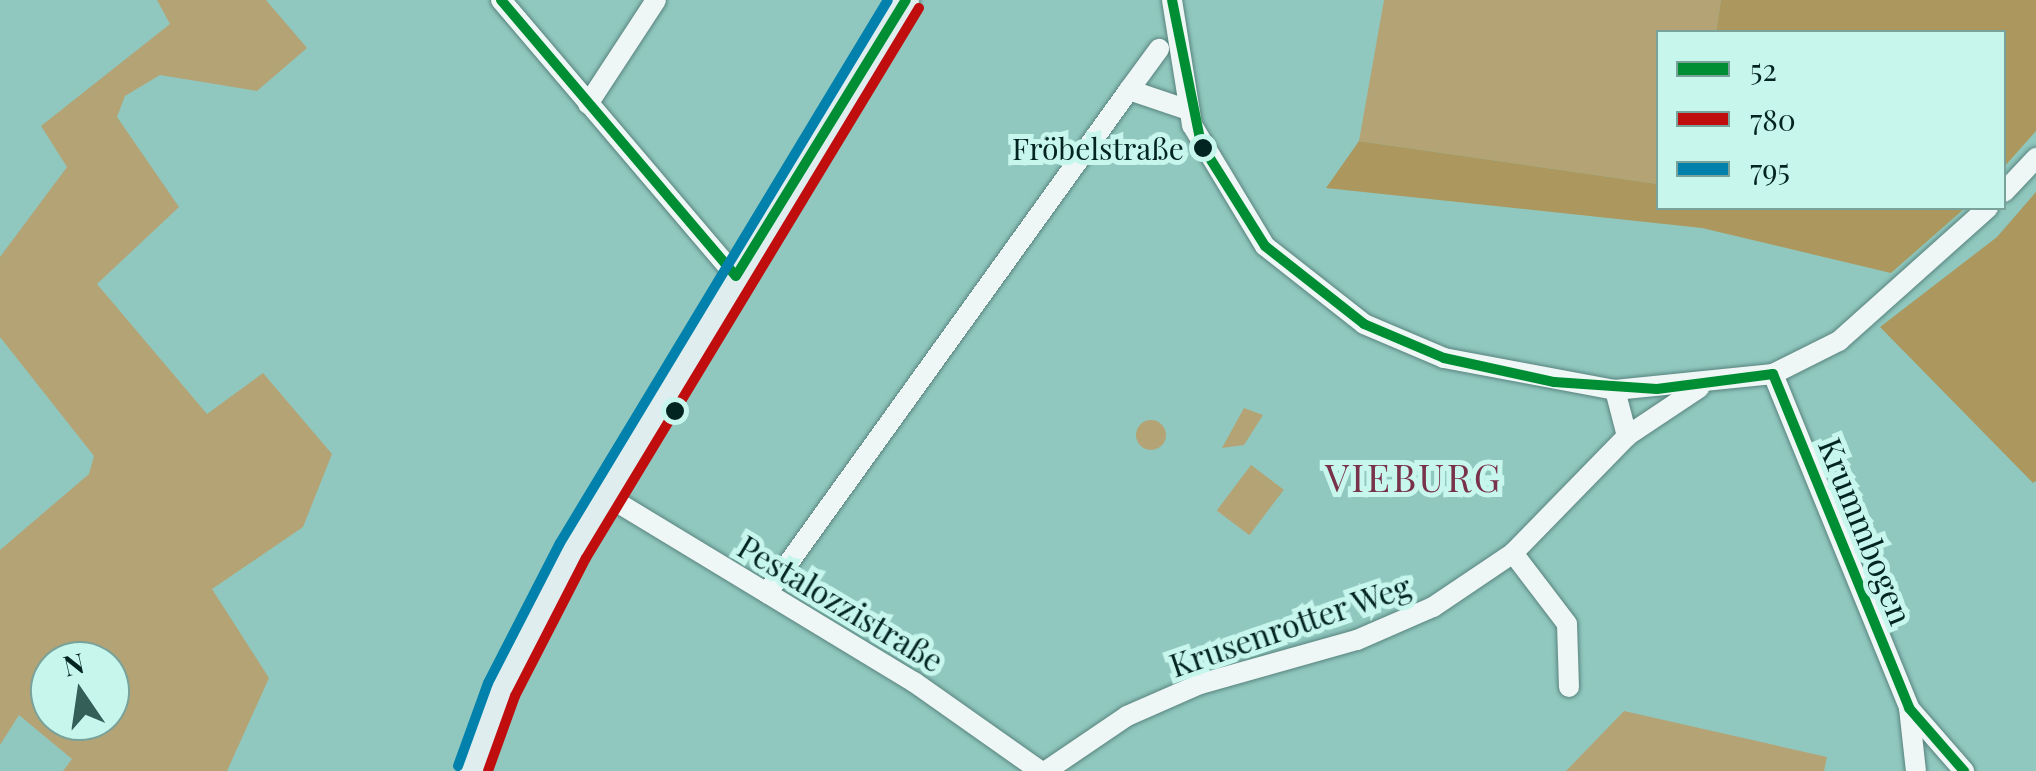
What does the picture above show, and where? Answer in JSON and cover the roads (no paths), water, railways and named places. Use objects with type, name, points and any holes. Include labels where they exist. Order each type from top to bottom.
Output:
[{"type":"main road","points":[[472,771],[501,690],[605,496],[906,0]]},
{"type":"street","points":[[501,0],[736,276]]},
{"type":"street","points":[[588,104],[656,0]]},
{"type":"street","points":[[1129,90],[1188,110],[1172,0]]},
{"type":"street","points":[[767,592],[1159,50]]},
{"type":"street","name":"Krusenrotter Weg","points":[[1188,110],[1266,246],[1364,324],[1444,358],[1614,390],[1701,387],[1773,374],[1839,341],[1986,210]]},
{"type":"street","points":[[2006,190],[2036,158]]},
{"type":"street","name":"Krummbogen","points":[[1773,374],[1909,708],[1916,771]]},
{"type":"street","name":"Krusenrotter Weg","points":[[1043,771],[1128,716],[1356,640],[1433,607],[1513,554],[1628,436],[1701,387]]},
{"type":"street","points":[[1614,390],[1628,436]]},
{"type":"street","name":"Pestalozzistraße","points":[[605,496],[767,592],[1043,771]]},
{"type":"street","points":[[1513,554],[1567,624],[1569,687]]},
{"type":"street","name":"Krummbogen","points":[[1909,708],[1964,771]]},
{"type":"place","name":"Fröbelstraße","points":[[1203,148]]},
{"type":"district","name":"VIEBURG","points":[[1414,477]]}]
